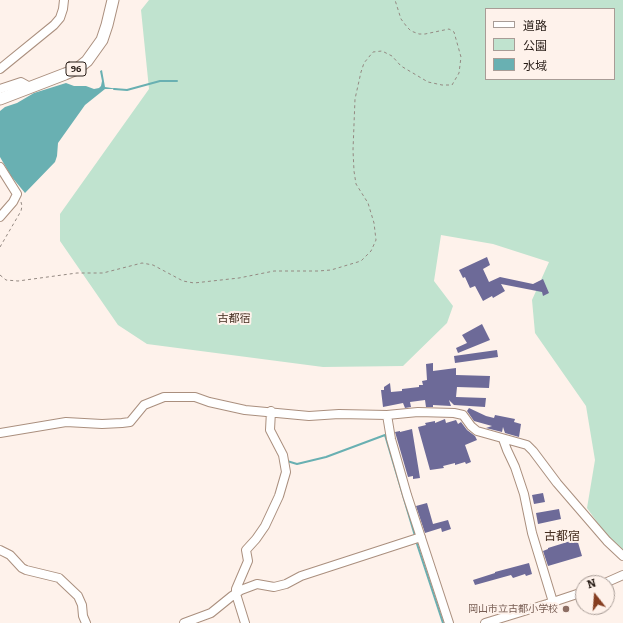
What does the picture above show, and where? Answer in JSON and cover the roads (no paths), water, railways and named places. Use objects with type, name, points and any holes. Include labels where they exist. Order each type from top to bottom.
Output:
[{"type":"main road","name":"96","points":[[0,99],[66,74],[87,61],[102,40],[112,0]]},
{"type":"street","points":[[0,69],[54,26],[60,18],[64,0]]},
{"type":"street","points":[[0,89],[21,82],[30,87]]},
{"type":"street","points":[[0,166],[17,194],[13,202],[0,216]]},
{"type":"street","points":[[0,432],[66,422],[102,424],[130,422],[144,405],[164,397],[195,397],[209,402],[245,410],[271,411],[309,416],[339,414],[387,415],[418,412],[454,413],[462,415],[477,431],[527,445],[557,483],[607,541],[623,556]]},
{"type":"street","points":[[245,623],[236,594],[236,589],[248,561],[246,550],[265,526],[279,496],[286,472],[283,455],[270,430],[271,411]]},
{"type":"street","points":[[387,415],[391,439],[407,495],[449,623]]},
{"type":"street","points":[[503,439],[515,467],[524,494],[532,533],[553,602]]},
{"type":"street","points":[[184,623],[211,613],[222,603],[241,590],[257,584],[274,587],[286,584],[301,576],[421,536]]},
{"type":"street","points":[[0,550],[10,555],[22,568],[26,570],[59,578],[78,596],[82,605],[83,616],[86,623]]},
{"type":"street","points":[[485,623],[575,595]]},
{"type":"water","points":[[102,70],[105,87],[118,89],[105,89],[85,105],[58,143],[55,162],[25,193],[11,176],[0,157],[0,111],[34,93],[66,83],[74,86],[86,86],[94,89],[99,88],[102,81],[100,71]]},
{"type":"waterway","points":[[114,89],[127,90],[160,81],[177,81]]},
{"type":"waterway","points":[[287,461],[297,464],[326,457],[385,435],[415,536]]},
{"type":"waterway","points":[[417,544],[443,623]]},
{"type":"place","name":"岡山市立古都小学校","points":[[566,609]]},
{"type":"district","name":"古都宿","points":[[234,319]]},
{"type":"district","name":"古都宿","points":[[562,537]]}]
